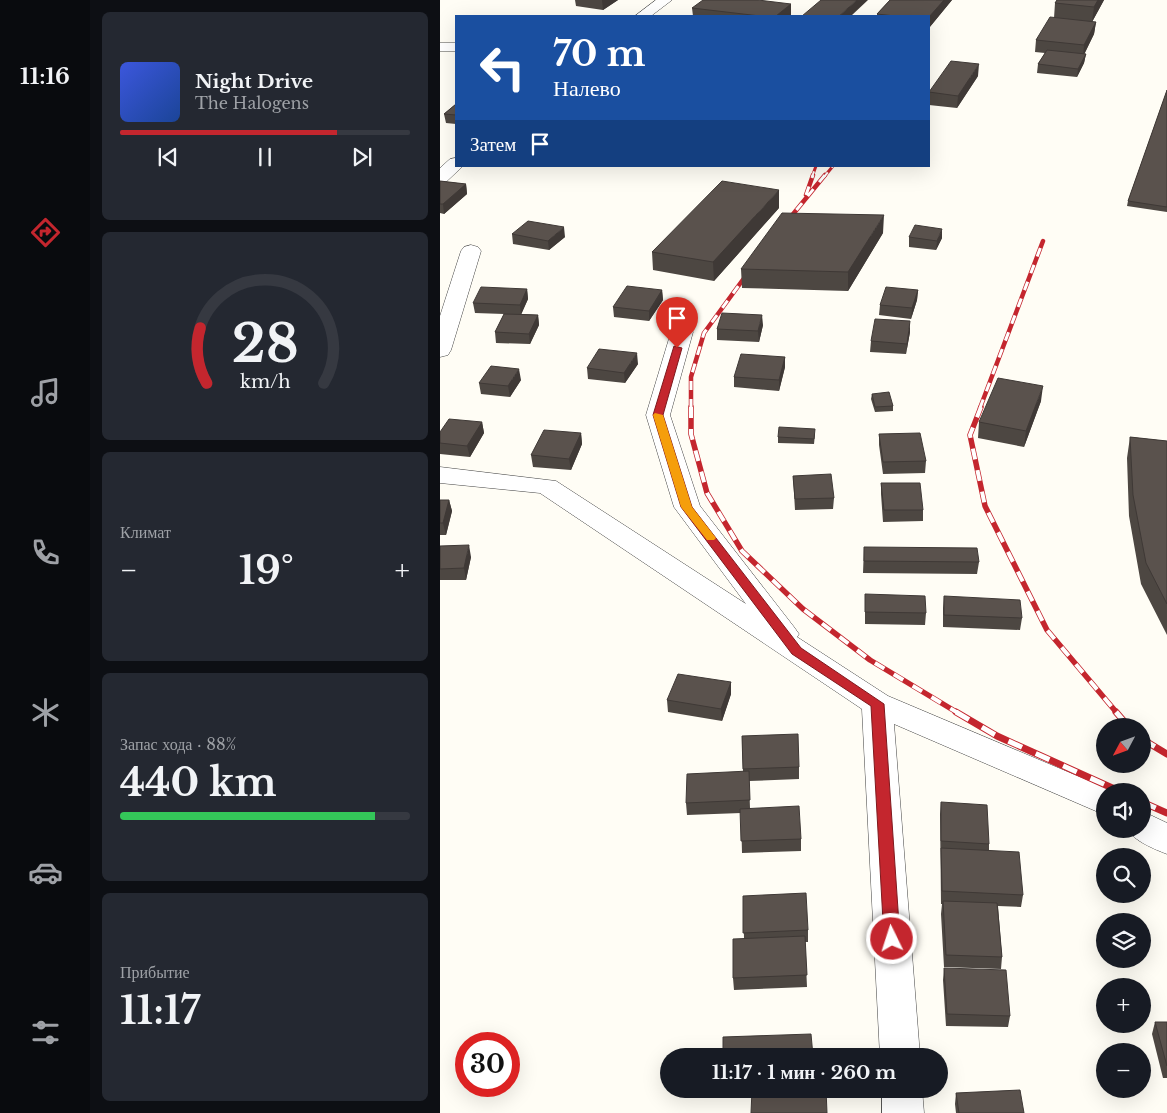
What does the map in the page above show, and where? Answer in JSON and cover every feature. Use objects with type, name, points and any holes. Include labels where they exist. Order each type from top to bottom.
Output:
[{"type":"street","points":[[643,15],[665,0]]},
{"type":"street","points":[[440,47],[455,47]]},
{"type":"street","points":[[440,178],[455,164]]},
{"type":"street","points":[[440,350],[471,251]]},
{"type":"street","points":[[682,332],[658,415],[687,507],[797,651]]},
{"type":"street","points":[[440,475],[548,486],[877,704],[1096,798]]},
{"type":"street","points":[[877,704],[899,1048]]},
{"type":"street","points":[[1151,830],[1167,840]]},
{"type":"street","points":[[902,1098],[903,1113]]},
{"type":"building","points":[[703,0],[758,0],[791,4],[777,15],[752,15],[692,8]]},
{"type":"building","points":[[821,0],[857,0],[840,15],[803,15]]},
{"type":"building","points":[[890,0],[944,0],[930,16],[877,14]]},
{"type":"building","points":[[1057,0],[1098,0],[1094,7],[1055,3]]},
{"type":"building","points":[[1050,17],[1096,22],[1084,45],[1036,40]]},
{"type":"building","points":[[1047,50],[1086,54],[1078,69],[1038,64]]},
{"type":"building","points":[[951,61],[979,64],[958,96],[930,92]]},
{"type":"building","points":[[1167,90],[1167,207],[1128,201]]},
{"type":"building","points":[[455,105],[455,115],[444,114]]},
{"type":"building","points":[[440,181],[466,184],[443,204],[440,204]]},
{"type":"building","points":[[722,181],[779,190],[713,262],[652,252]]},
{"type":"building","points":[[782,213],[884,215],[848,272],[741,269]]},
{"type":"building","points":[[528,221],[564,227],[548,241],[512,234]]},
{"type":"building","points":[[915,225],[942,229],[937,241],[909,237]]},
{"type":"building","points":[[627,286],[662,290],[649,311],[613,307]]},
{"type":"building","points":[[481,287],[527,289],[520,305],[473,303]]},
{"type":"building","points":[[886,287],[918,290],[912,308],[880,305]]},
{"type":"building","points":[[722,313],[762,315],[758,331],[717,329]]},
{"type":"building","points":[[504,314],[538,315],[529,334],[495,332]]},
{"type":"building","points":[[875,319],[910,321],[907,344],[871,341]]},
{"type":"building","points":[[599,349],[637,353],[624,373],[587,368]]},
{"type":"building","points":[[741,354],[785,357],[779,380],[734,377]]},
{"type":"building","points":[[491,366],[519,369],[508,386],[479,383]]},
{"type":"building","points":[[998,378],[1043,386],[1026,431],[979,422]]},
{"type":"building","points":[[889,392],[893,406],[875,407],[872,394]]},
{"type":"building","points":[[449,419],[482,422],[467,446],[440,443],[440,432]]},
{"type":"building","points":[[779,427],[815,429],[814,439],[778,437]]},
{"type":"building","points":[[544,430],[581,433],[569,459],[531,455]]},
{"type":"building","points":[[920,433],[926,461],[883,462],[879,434]]},
{"type":"building","points":[[1130,437],[1167,441],[1167,604],[1146,563],[1133,495]]},
{"type":"building","points":[[831,474],[834,498],[795,499],[793,476]]},
{"type":"building","points":[[881,483],[920,483],[923,510],[884,510]]},
{"type":"building","points":[[440,500],[449,500],[443,523],[440,523]]},
{"type":"building","points":[[469,545],[464,568],[440,569],[440,546]]},
{"type":"building","points":[[864,547],[977,548],[979,562],[864,561]]},
{"type":"building","points":[[865,594],[925,596],[926,613],[865,612]]},
{"type":"building","points":[[944,596],[1020,600],[1022,618],[944,615]]},
{"type":"building","points":[[678,674],[731,682],[721,709],[667,700]]},
{"type":"building","points":[[798,734],[799,767],[743,769],[742,736]]},
{"type":"building","points":[[749,771],[750,800],[686,803],[687,774]]},
{"type":"building","points":[[941,802],[987,805],[989,844],[941,841]]},
{"type":"building","points":[[799,806],[801,839],[741,841],[740,809]]},
{"type":"building","points":[[941,848],[1019,852],[1023,895],[942,891]]},
{"type":"building","points":[[806,893],[808,930],[743,933],[743,896]]},
{"type":"building","points":[[943,901],[997,903],[1002,957],[946,955]]},
{"type":"building","points":[[805,936],[807,975],[733,978],[733,939]]},
{"type":"building","points":[[944,968],[1006,970],[1010,1016],[947,1014]]},
{"type":"building","points":[[1155,1022],[1167,1022],[1167,1066]]},
{"type":"building","points":[[811,1034],[812,1048],[723,1048],[723,1037]]},
{"type":"building","points":[[1020,1090],[1024,1113],[959,1113],[956,1093]]},
{"type":"building","points":[[752,1098],[826,1098],[827,1113],[751,1113]]},
{"type":"railway","points":[[812,177],[816,167]]},
{"type":"railway","points":[[824,177],[832,167]]},
{"type":"railway","points":[[806,195],[813,175]]},
{"type":"railway","points":[[785,224],[825,175]]},
{"type":"railway","points":[[980,408],[1043,241]]},
{"type":"railway","points":[[750,270],[704,333],[691,377],[691,434],[707,493],[742,551],[803,609],[870,660],[958,713]]},
{"type":"railway","points":[[981,407],[970,435],[985,506],[1047,630],[1117,713]]},
{"type":"railway","points":[[956,712],[997,736],[1101,783]]},
{"type":"railway","points":[[1116,712],[1121,718]]},
{"type":"railway","points":[[1151,744],[1167,754]]},
{"type":"railway","points":[[1151,806],[1167,813]]},
{"type":"slow traffic","points":[[658,415],[687,507],[710,538]]},
{"type":"route","points":[[677,348],[658,415],[687,507],[797,651],[877,704],[892,939]]}]
